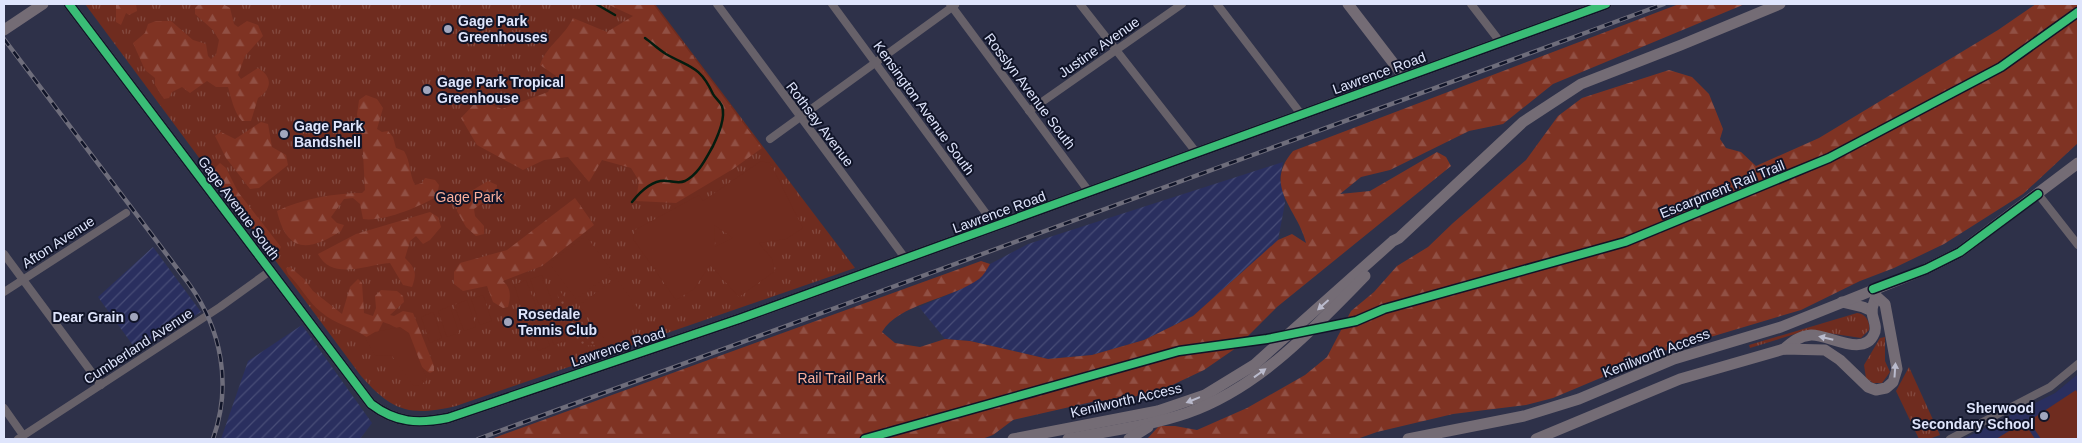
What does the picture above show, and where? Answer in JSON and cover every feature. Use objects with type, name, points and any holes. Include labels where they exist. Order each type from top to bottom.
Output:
[{"type":"main road","points":[[4,30],[43,4]]},
{"type":"main road","name":"Gage Avenue South","points":[[69,4],[371,404],[395,418]]},
{"type":"main road","points":[[1348,4],[1404,77]]},
{"type":"main road","name":"Kenilworth Access","points":[[1013,439],[1158,411],[1205,395],[1254,365],[1393,240],[1399,238],[1523,122],[1560,96],[1581,84],[1742,21],[1780,4]]},
{"type":"main road","name":"Lawrence Road","points":[[395,418],[421,423],[448,418],[684,338],[996,227],[1196,152],[1501,43],[1598,5]]},
{"type":"main road","name":"Kenilworth Access","points":[[1408,439],[1524,416],[1579,399],[1674,359],[1781,327],[1842,302],[1875,293],[1960,252],[2078,163]]},
{"type":"main road","name":"Kenilworth Access","points":[[1068,439],[1169,419],[1204,406],[1234,391],[1270,366],[1331,310],[1397,244],[1399,238]]},
{"type":"main road","points":[[1784,349],[1796,339],[1811,335],[1854,345],[1865,344],[1871,339],[1876,330],[1872,312],[1875,293]]},
{"type":"main road","points":[[1536,439],[1671,382],[1716,367],[1784,349],[1825,350],[1840,360],[1868,387],[1876,390],[1886,388],[1893,382],[1896,369],[1885,304],[1875,293]]},
{"type":"main road","points":[[1842,302],[1863,307],[1872,312]]},
{"type":"main road","points":[[1129,439],[1141,430],[1169,419]]},
{"type":"street","name":"Rothsay Avenue","points":[[716,4],[905,258]]},
{"type":"street","name":"Kensington Avenue South","points":[[832,4],[996,227]]},
{"type":"street","points":[[1080,4],[1196,152]]},
{"type":"street","name":"Justine Avenue","points":[[1030,111],[1182,4]]},
{"type":"street","points":[[1217,4],[1301,114]]},
{"type":"street","points":[[1471,4],[1501,43]]},
{"type":"street","points":[[770,139],[953,5]]},
{"type":"street","name":"Rosslyn Avenue South","points":[[953,5],[1090,192]]},
{"type":"street","points":[[2038,194],[2078,245]]},
{"type":"street","name":"Afton Avenue","points":[[4,292],[126,213]]},
{"type":"street","points":[[4,254],[101,385]]},
{"type":"street","name":"Cumberland Avenue","points":[[20,437],[220,307],[270,271]]},
{"type":"street","points":[[1950,439],[2050,387],[2078,364]]},
{"type":"street","points":[[4,408],[20,437]]},
{"type":"shaded area","points":[[1283,162],[1280,178],[1285,203],[1278,240],[1193,316],[1144,340],[1092,355],[1048,359],[970,341],[945,339],[919,307],[957,291],[980,278],[990,264],[1028,244]]},
{"type":"shaded area","points":[[153,247],[201,312],[137,351],[98,297]]},
{"type":"shaded area","points":[[302,325],[372,423],[360,439],[221,439],[248,361]]},
{"type":"shaded area","name":"Sherwood Secondary School","points":[[2078,374],[2078,439],[1963,439],[2055,393]]},
{"type":"green space","name":"Gage Park","points":[[85,4],[655,4],[855,268],[456,406],[426,411],[413,411],[402,408],[382,397],[361,376]]},
{"type":"green space","points":[[116,4],[136,4],[137,11],[129,15],[126,13],[121,25],[116,22]]},
{"type":"green space","points":[[199,4],[223,4],[230,8],[234,24],[238,27],[247,21],[258,25],[263,36],[245,56],[238,75],[241,79],[258,68],[268,79],[268,87],[258,98],[251,121],[242,121],[239,117],[233,105],[228,87],[216,87],[207,81],[190,93],[182,87],[172,92],[169,98],[164,99],[155,85],[155,78],[145,70],[133,43],[145,33],[148,24],[156,21],[171,21],[193,40],[206,44],[208,56],[211,59],[216,55],[219,40],[213,30],[195,14],[195,8]]},
{"type":"green space","points":[[607,4],[653,4],[762,148],[733,169],[676,203],[636,201],[639,181],[631,168],[602,160],[589,182],[568,157],[544,160],[523,170],[477,145],[461,118],[478,100],[502,109],[548,92],[556,76],[540,65],[547,52],[573,18],[607,32],[633,16]]},
{"type":"green space","name":"Rail Trail Park","points":[[1679,4],[1745,4],[1553,84],[1503,124],[1469,131],[1390,170],[1361,177],[1340,194],[1370,191],[1437,152],[1446,157],[1451,166],[1277,307],[1236,348],[1204,370],[1166,388],[1122,400],[1096,401],[1013,420],[993,435],[982,439],[491,439],[981,261],[990,264],[979,279],[955,292],[900,315],[882,332],[895,343],[920,347],[945,339],[970,341],[1048,359],[1092,355],[1144,340],[1193,316],[1278,240],[1292,234],[1306,243],[1281,187],[1284,164],[1293,151]]},
{"type":"green space","points":[[2036,4],[2078,4],[2078,143],[2023,194],[1944,244],[1894,268],[1860,281],[1801,310],[1667,350],[1553,398],[1526,405],[1453,414],[1377,432],[1357,439],[1147,439],[1159,426],[1175,426],[1197,430],[1247,408],[1305,375],[1327,357],[1351,311],[1374,292],[1397,266],[1428,247],[1526,160],[1558,116],[1582,98],[1669,70],[1692,77],[1709,94],[1723,129],[1720,139],[1726,148],[1741,152],[1756,166],[1819,138],[1998,30]]},
{"type":"green space","points":[[366,95],[377,99],[383,108],[377,129],[382,132],[388,131],[393,137],[396,148],[404,151],[415,185],[422,183],[425,178],[435,180],[439,185],[437,196],[401,213],[371,219],[363,219],[360,204],[353,198],[344,199],[331,217],[337,223],[344,225],[341,231],[318,243],[300,245],[287,235],[281,225],[277,211],[307,200],[341,194],[362,193],[365,190],[362,135],[357,115],[359,100]]},
{"type":"green space","points":[[261,122],[268,124],[272,147],[286,155],[288,165],[259,188],[250,189],[226,158],[215,136],[221,132],[235,139]]},
{"type":"green space","points":[[761,161],[770,163],[803,228],[786,239],[759,243],[772,259],[775,271],[739,297],[710,265],[694,289],[676,300],[633,239],[635,230],[699,195],[703,201]],"holes":[[[714,225],[733,238],[715,247]]]},
{"type":"green space","points":[[220,163],[226,168],[238,192],[281,247],[278,253],[273,254],[219,181],[215,174],[216,167]]},
{"type":"green space","points":[[488,181],[497,185],[496,193],[474,209],[475,216],[484,226],[484,234],[476,236],[466,227],[457,211],[458,203],[461,197]]},
{"type":"green space","points":[[575,198],[594,225],[542,266],[503,281],[508,286],[510,292],[508,307],[503,308],[493,302],[487,286],[463,291],[454,284],[454,272],[460,263],[507,250]]},
{"type":"green space","points":[[430,212],[438,217],[441,227],[430,240],[423,244],[416,236],[410,241],[405,258],[414,271],[415,278],[412,287],[403,285],[390,263],[340,269],[324,262],[318,254],[356,234]]},
{"type":"green space","points":[[586,236],[613,272],[576,299],[549,263]]},
{"type":"green space","points":[[290,267],[304,279],[313,291],[342,314],[350,287],[358,279],[362,283],[364,313],[373,316],[376,308],[375,296],[381,290],[397,291],[403,296],[404,302],[390,315],[394,316],[403,311],[413,313],[434,366],[434,371],[430,373],[416,360],[407,339],[395,327],[383,322],[377,334],[368,338],[327,316],[316,308],[288,274],[286,268]]},
{"type":"green space","points":[[542,275],[552,301],[539,305],[530,279]]},
{"type":"green space","points":[[616,278],[642,314],[606,341],[579,305]]},
{"type":"green space","points":[[526,280],[536,306],[523,311],[514,285]]},
{"type":"green space","points":[[560,291],[599,345],[578,346],[556,292]]},
{"type":"green space","points":[[483,295],[492,321],[480,325],[471,299]]},
{"type":"green space","points":[[467,300],[476,327],[464,331],[454,305]]},
{"type":"green space","points":[[450,306],[459,333],[447,337],[438,311]]},
{"type":"green space","points":[[433,312],[442,338],[430,343],[421,317]]},
{"type":"green space","points":[[1857,313],[1865,316],[1869,324],[1869,330],[1861,338],[1808,330],[1750,348],[1749,345]]},
{"type":"green space","points":[[557,315],[566,341],[554,345],[545,319]]},
{"type":"green space","points":[[541,320],[550,346],[538,351],[529,324]]},
{"type":"green space","points":[[400,327],[409,333],[427,380],[419,386],[413,385],[392,356],[375,355],[365,338],[375,332]]},
{"type":"green space","points":[[1885,337],[1885,361],[1890,372],[1882,383],[1873,383],[1866,378],[1864,365],[1880,338]]},
{"type":"green space","points":[[1909,367],[1940,435],[1929,439],[1919,439],[1896,391]]},
{"type":"green space","points":[[2076,390],[2078,394],[2078,439],[2041,439],[2029,421]]},
{"type":"green space","points":[[2024,422],[2035,439],[1996,439]]},
{"type":"waterway","points":[[596,4],[615,15]]},
{"type":"waterway","points":[[632,202],[651,184],[662,181],[683,182],[690,178],[702,165],[713,146],[723,116],[721,104],[704,78],[694,69],[666,54],[645,38]]},
{"type":"railway","points":[[478,439],[1664,4]]},
{"type":"railway","points":[[4,39],[189,284],[200,302],[216,339],[222,378],[219,419],[213,439]]},
{"type":"cycle path","points":[[69,4],[371,404],[389,415],[417,421],[448,418],[739,319],[1606,4]]},
{"type":"cycle path","name":"Escarpment Rail Trail","points":[[865,439],[1179,351],[1267,339],[1356,321],[1384,309],[1625,242],[1829,158],[2001,67],[2078,12]]},
{"type":"cycle path","points":[[1873,289],[1926,269],[1960,252],[2038,194]]},
{"type":"place","name":"Gage Park Greenhouses","points":[[448,29]]},
{"type":"place","name":"Gage Park Tropical Greenhouse","points":[[427,90]]},
{"type":"place","name":"Gage Park Bandshell","points":[[284,134]]},
{"type":"place","name":"Dear Grain","points":[[134,317]]},
{"type":"place","name":"Rosedale Tennis Club","points":[[508,322]]},
{"type":"place","name":"Sherwood Secondary School","points":[[2044,416]]}]
